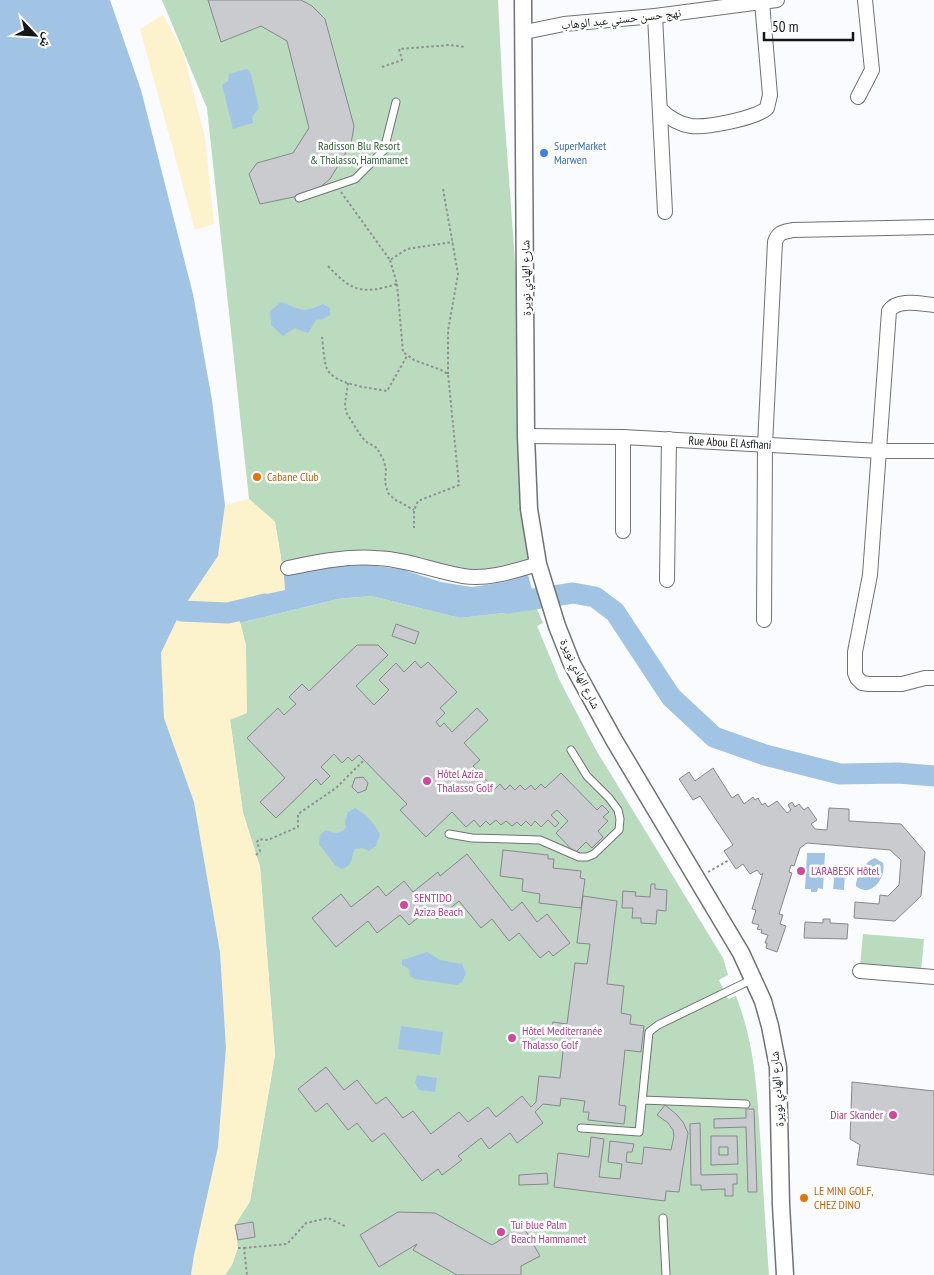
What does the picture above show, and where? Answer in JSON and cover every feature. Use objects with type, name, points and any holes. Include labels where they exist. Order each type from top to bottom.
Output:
[{"type":"street","name":"شارع الهادي نويرة","points":[[523,0],[525,32],[526,436],[529,509],[539,568],[557,626],[572,664],[614,740],[741,953],[763,1001],[778,1068],[781,1205],[785,1275]]},
{"type":"street","name":"نهج حسن حسني عبد الوهاب","points":[[525,32],[564,24],[655,16],[777,0]]},
{"type":"street","points":[[858,97],[872,70],[865,0]]},
{"type":"street","points":[[660,110],[678,122],[699,126],[756,116],[767,108],[770,102],[770,95],[762,2]]},
{"type":"street","points":[[655,16],[665,212]]},
{"type":"street","points":[[764,620],[765,445],[775,242],[777,235],[793,230],[934,227]]},
{"type":"street","points":[[934,305],[898,304],[892,306],[890,311],[870,575],[855,652],[855,673],[862,683],[902,684],[925,678],[934,678]]},
{"type":"street","name":"Rue Abou El Asfhani","points":[[526,436],[623,437],[880,451],[934,451]]},
{"type":"street","points":[[623,437],[623,532]]},
{"type":"street","points":[[667,580],[669,439]]},
{"type":"street","points":[[288,568],[349,558],[376,558],[389,559],[464,576],[482,576],[539,568]]},
{"type":"street","points":[[860,971],[934,977]]},
{"type":"lane","points":[[299,198],[355,179],[384,150],[396,102]]},
{"type":"lane","points":[[449,834],[472,838],[540,840],[578,857],[587,857],[594,854],[619,830],[620,819],[618,810],[587,776],[571,750]]},
{"type":"lane","points":[[581,1128],[638,1132],[649,1032],[658,1025],[754,979]]},
{"type":"lane","points":[[642,1100],[746,1104]]},
{"type":"lane","points":[[663,1218],[666,1275]]},
{"type":"path","points":[[382,67],[402,60],[399,49],[450,45],[465,46]]},
{"type":"path","points":[[337,186],[390,260],[397,284],[403,352],[414,360],[448,374]]},
{"type":"path","points":[[414,528],[414,510],[418,501],[459,485],[448,374],[448,331],[458,274],[442,189]]},
{"type":"path","points":[[390,260],[407,249],[453,242]]},
{"type":"path","points":[[328,266],[341,280],[362,291],[375,290],[397,284]]},
{"type":"path","points":[[322,337],[327,370],[338,379],[348,383],[386,391],[408,356]]},
{"type":"path","points":[[348,383],[345,404],[346,412],[359,434],[365,441],[377,448],[384,461],[386,470],[385,482],[388,493],[394,499],[414,510]]},
{"type":"path","points":[[256,855],[260,851],[256,842],[260,839],[268,840],[298,827],[298,814],[336,788],[364,760]]},
{"type":"path","points":[[713,869],[729,860]]},
{"type":"path","points":[[238,1248],[287,1244],[306,1223],[328,1218],[345,1226]]},
{"type":"path","points":[[244,1248],[247,1275]]},
{"type":"green space","name":"Radisson Blu Resort & Thalasso, Hammamet","points":[[162,0],[498,0],[503,97],[537,562],[503,576],[369,559],[284,576],[275,522],[249,499],[207,108]]},
{"type":"green space","points":[[371,596],[460,618],[537,609],[543,623],[537,626],[560,681],[596,750],[723,958],[728,975],[719,980],[728,999],[736,996],[743,1015],[752,1053],[758,1109],[769,1275],[225,1275],[235,1251],[235,1225],[250,1201],[275,1055],[260,867],[243,813],[230,720],[246,646],[240,623],[338,599]]},
{"type":"green space","points":[[863,934],[924,939],[921,971],[860,966]]},
{"type":"sand","points":[[163,15],[183,51],[205,138],[214,224],[195,230],[140,29]]},
{"type":"sand","points":[[249,499],[275,522],[286,590],[235,601],[246,646],[247,713],[230,720],[243,813],[260,867],[275,1055],[250,1201],[235,1225],[238,1248],[232,1265],[225,1275],[191,1275],[218,1147],[226,1048],[220,952],[194,802],[164,718],[161,653],[181,611],[218,556],[225,505]]},
{"type":"water","points":[[0,0],[110,0],[141,90],[193,294],[212,400],[225,505],[218,556],[181,611],[161,653],[164,718],[194,802],[220,952],[226,1048],[218,1147],[191,1275],[0,1275]]},
{"type":"water","points":[[247,69],[251,74],[259,108],[252,117],[253,123],[233,129],[222,85],[228,81],[229,74]]},
{"type":"water","points":[[281,302],[306,310],[323,304],[330,308],[330,315],[316,320],[308,333],[295,328],[283,336],[271,325],[270,311]]},
{"type":"water","points":[[368,565],[401,569],[441,582],[472,587],[504,582],[528,574],[537,609],[460,618],[371,596],[338,599],[240,623],[235,601],[285,590],[284,576],[337,566]]},
{"type":"water","points":[[355,808],[370,819],[380,835],[376,846],[369,851],[362,848],[355,849],[350,863],[342,869],[335,865],[319,844],[320,835],[326,830],[336,833],[346,828],[345,821],[348,812]]},
{"type":"water","points":[[807,853],[825,853],[823,889],[818,888],[817,892],[805,889]]},
{"type":"water","points":[[875,858],[883,863],[884,869],[880,880],[872,888],[867,890],[861,889],[856,886],[859,874],[868,862]]},
{"type":"water","points":[[835,871],[845,872],[844,890],[833,889]]},
{"type":"water","points":[[427,952],[440,960],[462,964],[466,973],[462,982],[457,985],[415,979],[410,976],[409,969],[402,965],[402,960]]},
{"type":"water","points":[[401,1026],[443,1032],[440,1055],[398,1049]]},
{"type":"water","points":[[417,1075],[437,1078],[435,1092],[419,1090],[415,1083]]},
{"type":"building","name":"Radisson Blu Resort & Thalasso, Hammamet","points":[[208,0],[301,0],[312,6],[325,19],[354,126],[351,144],[330,179],[313,193],[260,204],[249,174],[257,163],[293,153],[309,128],[287,41],[261,26],[221,42]]},
{"type":"building","points":[[396,624],[419,632],[415,644],[392,636]]},
{"type":"building","points":[[357,645],[378,645],[388,655],[356,686],[374,705],[389,690],[379,680],[396,663],[404,672],[415,661],[421,668],[428,662],[457,692],[440,708],[445,713],[436,722],[440,727],[444,723],[452,732],[477,708],[488,720],[464,743],[480,760],[473,766],[495,789],[500,784],[505,790],[510,785],[515,790],[520,785],[525,790],[531,785],[535,790],[541,784],[545,788],[561,773],[597,810],[602,805],[609,812],[603,817],[608,821],[598,831],[603,837],[592,848],[586,842],[575,853],[556,833],[568,821],[557,810],[551,815],[559,823],[555,827],[548,820],[541,827],[535,821],[531,826],[526,821],[521,826],[517,822],[512,826],[506,821],[501,825],[496,820],[490,825],[486,821],[480,827],[474,820],[466,827],[452,812],[426,837],[400,810],[407,804],[359,755],[352,761],[348,757],[342,763],[334,754],[321,767],[330,776],[321,785],[316,779],[276,818],[260,802],[285,778],[247,738],[278,708],[284,715],[296,704],[289,697],[302,684],[309,691]]},
{"type":"building","points":[[713,768],[732,798],[738,794],[744,804],[753,797],[755,800],[758,798],[762,805],[765,803],[768,807],[777,801],[787,813],[791,810],[788,805],[792,802],[795,807],[799,804],[804,810],[808,807],[817,820],[811,824],[815,829],[827,830],[829,808],[849,809],[849,821],[901,824],[925,852],[921,896],[895,921],[854,918],[855,902],[879,904],[880,895],[888,896],[899,885],[901,860],[890,850],[807,843],[800,848],[794,866],[791,865],[789,872],[792,873],[779,914],[783,915],[780,924],[786,926],[777,952],[766,948],[767,943],[765,943],[768,935],[761,933],[762,930],[757,929],[759,925],[752,923],[756,910],[752,909],[763,873],[761,875],[757,870],[750,874],[743,864],[736,869],[724,851],[733,845],[700,796],[693,800],[679,779],[689,772],[695,781]]},
{"type":"building","points":[[363,777],[368,783],[366,790],[358,793],[352,787],[355,778]]},
{"type":"building","points":[[503,850],[548,855],[548,859],[554,859],[553,868],[581,871],[580,878],[585,879],[581,908],[539,903],[540,894],[522,891],[523,879],[500,876]]},
{"type":"building","name":"SENTIDO Aziza Beach","points":[[467,854],[512,911],[522,902],[537,922],[547,914],[570,943],[553,956],[549,951],[540,958],[519,933],[509,941],[492,919],[481,928],[459,901],[437,919],[429,909],[409,925],[400,915],[377,933],[368,921],[336,947],[312,918],[341,894],[351,907],[378,886],[386,896],[404,881],[413,892],[438,872],[440,876]]},
{"type":"building","points":[[651,884],[655,884],[655,889],[667,890],[666,911],[657,910],[656,924],[641,923],[641,918],[632,918],[633,908],[622,908],[623,891],[636,892],[635,896],[650,897]]},
{"type":"building","points":[[583,896],[617,901],[607,984],[624,986],[621,1013],[631,1015],[630,1024],[644,1026],[641,1052],[625,1050],[619,1105],[626,1106],[624,1124],[588,1120],[589,1112],[583,1112],[585,1101],[561,1098],[560,1106],[543,1104],[535,1112],[543,1123],[517,1143],[510,1133],[489,1149],[481,1138],[458,1156],[462,1160],[442,1175],[438,1169],[422,1181],[384,1133],[372,1142],[357,1123],[348,1130],[327,1103],[316,1112],[298,1089],[326,1067],[344,1090],[357,1080],[376,1104],[386,1097],[403,1118],[413,1111],[431,1134],[459,1112],[468,1122],[488,1107],[496,1117],[522,1096],[531,1107],[536,1102],[539,1076],[560,1078],[565,1034],[551,1033],[553,1022],[567,1024],[575,963],[587,964],[590,944],[577,943]]},
{"type":"building","points":[[823,919],[830,919],[830,923],[848,924],[847,939],[804,938],[805,922],[823,923]]},
{"type":"building","name":"Diar Skander","points":[[852,1082],[934,1091],[934,1175],[857,1165],[860,1145],[850,1139]]},
{"type":"building","points":[[665,1105],[683,1122],[688,1133],[679,1192],[666,1191],[665,1201],[554,1187],[558,1153],[589,1157],[591,1137],[604,1139],[599,1177],[620,1179],[622,1164],[608,1162],[610,1141],[634,1144],[632,1152],[627,1152],[626,1162],[642,1164],[644,1147],[671,1150],[674,1136],[673,1130],[668,1123],[657,1115]]},
{"type":"building","points":[[746,1109],[754,1109],[757,1192],[748,1192],[746,1127],[714,1128],[714,1119],[746,1118]]},
{"type":"building","points":[[700,1123],[701,1175],[737,1174],[737,1184],[733,1184],[733,1196],[725,1196],[725,1189],[701,1190],[701,1185],[691,1185],[690,1124]]},
{"type":"building","points":[[711,1136],[737,1136],[738,1164],[711,1165]],"holes":[[[719,1147],[728,1147],[728,1155],[719,1155]]]},
{"type":"building","points":[[547,1173],[548,1184],[519,1185],[519,1175]]},
{"type":"building","points":[[398,1212],[435,1213],[492,1245],[523,1226],[540,1256],[521,1266],[521,1275],[457,1275],[413,1250],[417,1244],[379,1267],[360,1235]]},
{"type":"building","points":[[253,1222],[255,1237],[238,1240],[235,1225]]},
{"type":"waterway","points":[[507,603],[573,593],[595,597],[615,612],[671,697],[714,737],[765,755],[840,774],[898,773],[934,776]]},
{"type":"waterway","points":[[181,611],[228,613],[265,604]]},
{"type":"place","name":"SuperMarket Marwen","points":[[544,153]]},
{"type":"place","name":"Cabane Club","points":[[257,477]]},
{"type":"place","name":"Hôtel Aziza Thalasso Golf","points":[[427,781]]},
{"type":"place","name":"L'ARABESK Hôtel","points":[[801,871]]},
{"type":"place","name":"SENTIDO Aziza Beach","points":[[404,905]]},
{"type":"place","name":"Hôtel Mediterranée Thalasso Golf","points":[[512,1038]]},
{"type":"place","name":"Diar Skander","points":[[893,1115]]},
{"type":"place","name":"LE MINI GOLF, CHEZ DINO","points":[[804,1198]]},
{"type":"place","name":"Tui blue Palm Beach Hammamet","points":[[501,1232]]}]
